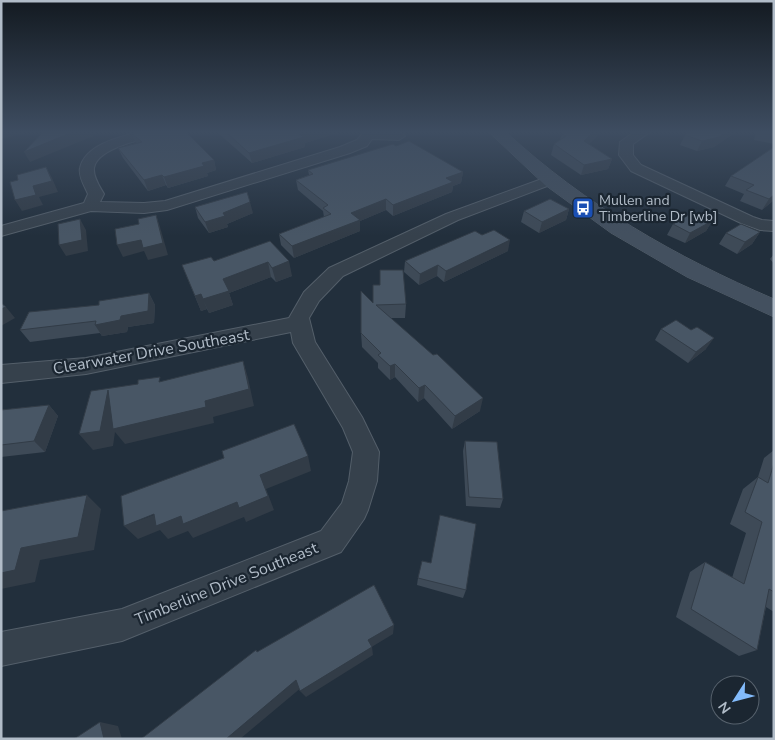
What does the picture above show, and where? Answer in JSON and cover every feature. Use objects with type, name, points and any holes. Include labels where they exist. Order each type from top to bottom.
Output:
[{"type":"street","points":[[87,167],[88,174],[96,194],[90,206]]},
{"type":"street","points":[[1,231],[90,206],[144,208],[168,205],[292,167]]},
{"type":"street","points":[[535,167],[550,180],[603,218],[647,244],[774,308]]},
{"type":"street","points":[[635,167],[719,208],[767,225]]},
{"type":"street","points":[[300,324],[299,318],[311,297],[336,272],[452,217],[550,180]]},
{"type":"street","name":"Clearwater Drive Southeast","points":[[1,374],[86,366],[300,324]]},
{"type":"street","name":"Timberline Drive Southeast","points":[[1,649],[122,625],[330,542],[354,510],[364,481],[366,452],[353,424],[304,343],[300,324]]},
{"type":"building","points":[[46,167],[52,181],[33,186],[36,195],[15,200],[10,182],[18,180],[17,175]]},
{"type":"building","points":[[133,167],[202,167],[164,177],[162,175],[144,180]]},
{"type":"building","points":[[319,167],[453,167],[463,172],[446,178],[453,182],[393,205],[386,199],[351,213],[360,220],[292,246],[279,234],[331,214],[323,208],[328,205],[296,180],[313,174],[308,170]]},
{"type":"building","points":[[745,167],[774,167],[774,195],[769,199],[746,190],[754,185],[731,176]]},
{"type":"building","points":[[247,192],[250,202],[223,213],[225,216],[205,222],[195,207]]},
{"type":"building","points":[[550,199],[569,209],[542,222],[524,211]]},
{"type":"building","points":[[694,212],[712,221],[690,233],[673,224]]},
{"type":"building","points":[[156,215],[163,243],[143,248],[141,240],[117,245],[115,229],[139,224],[138,219]]},
{"type":"building","points":[[80,219],[82,240],[59,245],[58,224]]},
{"type":"building","points":[[741,224],[760,232],[745,242],[726,233]]},
{"type":"building","points":[[494,230],[510,240],[446,271],[438,265],[420,274],[405,261],[475,231],[482,235]]},
{"type":"building","points":[[270,241],[289,261],[272,268],[268,262],[223,279],[229,291],[203,299],[201,294],[195,296],[182,265],[211,257],[214,261]]},
{"type":"building","points":[[380,270],[403,270],[406,304],[376,305],[433,355],[437,354],[483,398],[455,416],[425,385],[419,388],[395,364],[390,366],[378,355],[381,353],[361,333],[361,291],[373,303],[373,285],[380,285]]},
{"type":"building","points":[[149,293],[148,311],[121,316],[120,320],[95,325],[96,321],[20,330],[29,312],[99,305],[99,301]]},
{"type":"building","points":[[676,320],[691,330],[697,327],[714,338],[696,352],[661,329]]},
{"type":"building","points":[[243,361],[249,389],[205,401],[206,407],[113,429],[108,390],[100,431],[79,434],[91,391],[138,384],[138,380],[160,377],[159,382]]},
{"type":"building","points":[[49,405],[34,441],[1,445],[1,410]]},
{"type":"building","points":[[294,424],[308,456],[260,475],[268,496],[239,508],[237,502],[183,524],[181,516],[156,526],[154,514],[124,526],[121,496],[224,458],[222,451]]},
{"type":"building","points":[[465,441],[497,442],[503,499],[469,497]]},
{"type":"building","points":[[774,463],[774,592],[769,589],[757,650],[691,609],[705,562],[744,584],[762,522],[745,512],[758,477],[768,483]]},
{"type":"building","points":[[87,495],[78,537],[21,548],[15,570],[1,573],[1,511]]},
{"type":"building","points":[[440,515],[476,524],[466,590],[418,578],[422,561],[431,563]]},
{"type":"building","points":[[374,585],[394,625],[368,640],[372,647],[300,691],[296,680],[226,739],[141,739],[256,650],[257,652]]},
{"type":"building","points":[[100,722],[104,739],[74,739]]},
{"type":"place","name":"Mullen and Timberline Dr [wb]","points":[[583,208]]}]
